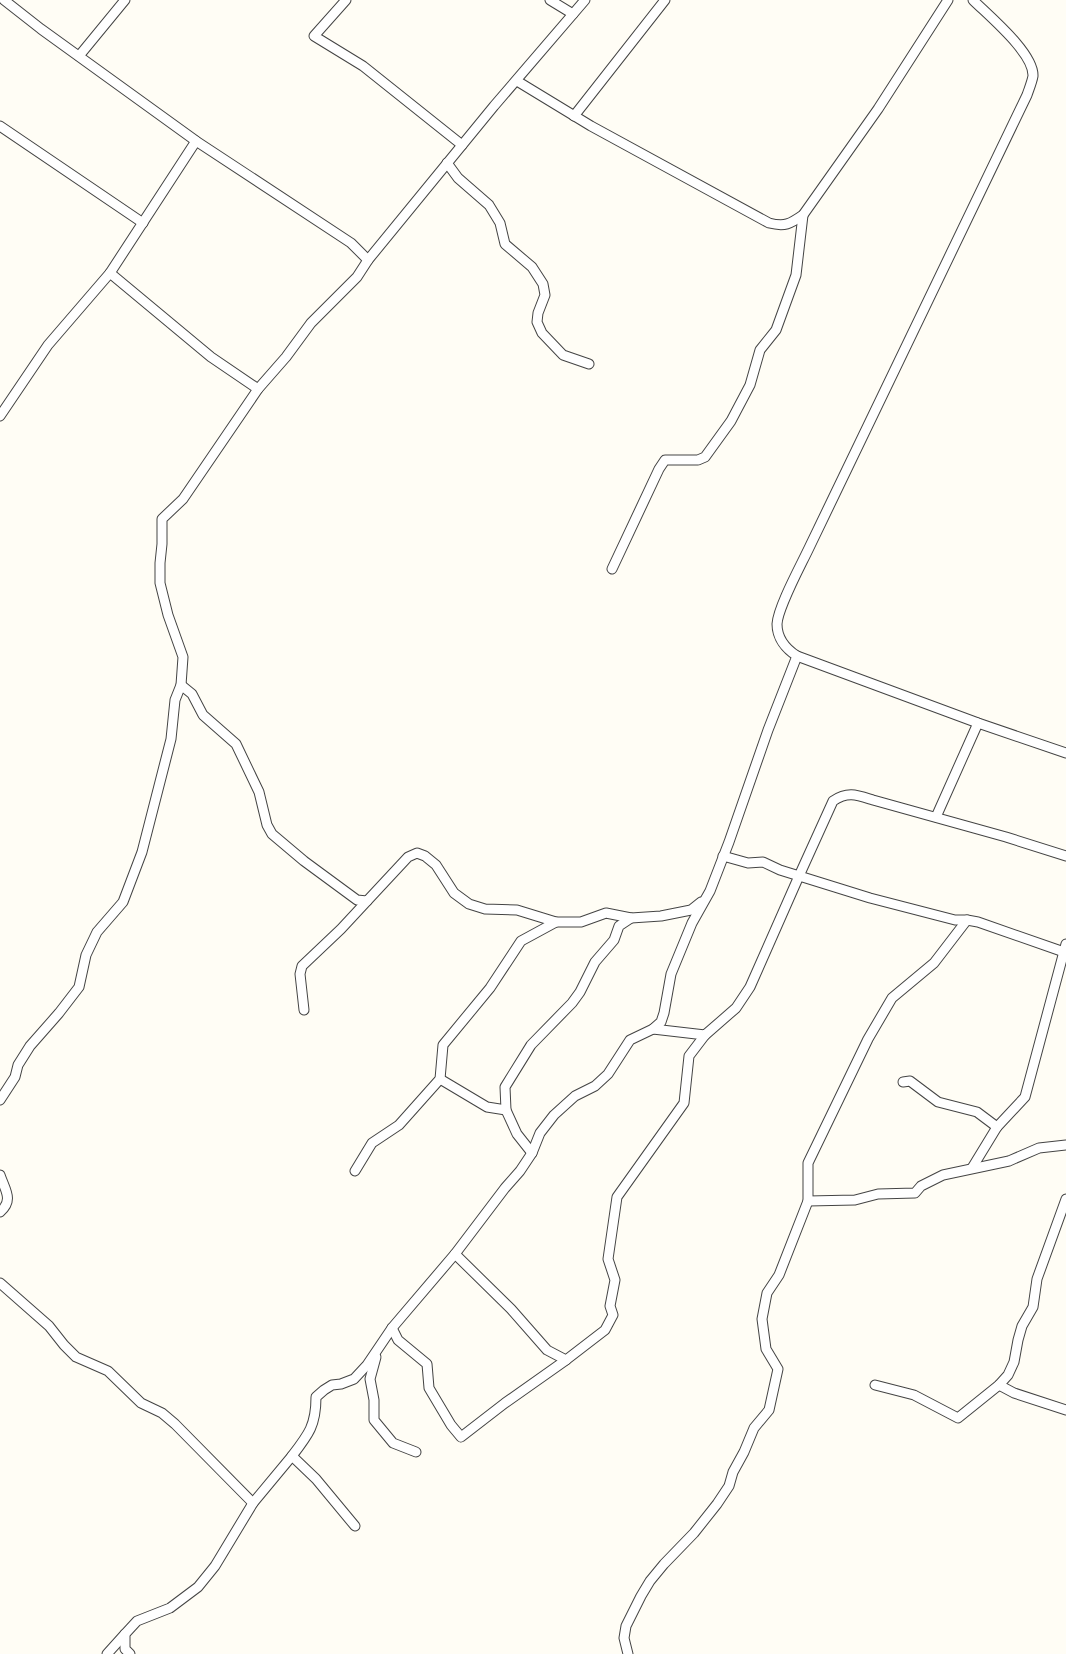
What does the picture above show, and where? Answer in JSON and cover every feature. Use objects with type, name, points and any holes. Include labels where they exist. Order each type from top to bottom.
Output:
[{"type":"street","points":[[4,0],[40,29],[196,141],[337,233],[351,243],[368,260]]},
{"type":"street","points":[[79,56],[125,0]]},
{"type":"street","points":[[346,0],[314,36],[363,66],[462,145]]},
{"type":"street","points":[[550,0],[573,14]]},
{"type":"street","points":[[0,1100],[15,1077],[18,1065],[30,1046],[59,1014],[79,987],[86,955],[97,932],[123,902],[142,852],[171,739],[175,700],[181,685],[183,657],[168,615],[160,583],[162,519],[183,499],[258,389],[286,358],[311,323],[357,277],[368,260],[462,145],[585,0]]},
{"type":"street","points":[[574,116],[665,0]]},
{"type":"street","points":[[973,0],[1015,41],[1030,60],[1033,75],[1027,95],[788,593],[778,617],[777,625],[782,642],[788,650],[797,656],[978,723],[1066,753]]},
{"type":"street","points":[[517,81],[574,116],[769,223],[781,226],[803,215],[878,109],[943,2]]},
{"type":"street","points":[[0,126],[143,223]]},
{"type":"street","points":[[0,416],[48,345],[110,273],[196,141]]},
{"type":"street","points":[[448,163],[458,178],[489,205],[500,223],[505,244],[532,267],[543,284],[545,295],[538,313],[537,322],[542,333],[563,355],[589,364]]},
{"type":"street","points":[[612,569],[665,460],[698,460],[705,458],[732,421],[750,385],[760,350],[776,330],[796,275],[803,215]]},
{"type":"street","points":[[110,273],[211,357],[258,389]]},
{"type":"street","points":[[107,1654],[137,1621],[170,1608],[198,1587],[216,1566],[253,1502],[307,1437],[316,1415],[316,1397],[332,1385],[342,1384],[354,1379],[377,1352],[392,1328],[455,1254],[504,1188],[520,1171],[532,1152],[540,1133],[554,1115],[575,1096],[596,1086],[608,1074],[630,1040],[653,1029],[660,1022],[664,1013],[671,974],[692,923],[710,891],[768,730],[797,656]]},
{"type":"street","points":[[181,685],[192,694],[203,715],[236,744],[259,792],[267,825],[272,834],[304,862],[341,889],[357,900],[367,901]]},
{"type":"street","points":[[936,817],[978,723]]},
{"type":"street","points":[[392,1328],[398,1340],[427,1364],[429,1388],[451,1426],[461,1438],[505,1403],[605,1330],[613,1315],[610,1306],[615,1280],[608,1259],[617,1197],[684,1103],[689,1056],[704,1035],[736,1008],[750,987],[833,801],[842,795],[853,794],[1066,856]]},
{"type":"street","points":[[304,1010],[300,974],[302,966],[341,929],[408,857],[417,853],[425,856],[436,865],[454,893],[469,904],[485,910],[517,910],[556,922],[581,922],[606,913],[632,918],[661,916],[691,910],[704,900]]},
{"type":"street","points":[[723,856],[748,863],[763,862],[780,870],[870,898],[955,920],[967,920],[1065,948],[1025,1097],[997,1127],[972,1168]]},
{"type":"street","points":[[532,1152],[517,1134],[506,1110],[505,1087],[531,1046],[580,992],[595,962],[614,940],[618,926],[632,918]]},
{"type":"street","points":[[628,1654],[624,1638],[626,1626],[641,1596],[664,1564],[694,1533],[717,1504],[729,1486],[733,1472],[754,1428],[769,1410],[778,1369],[766,1349],[762,1319],[767,1293],[780,1275],[808,1201],[808,1163],[868,1039],[892,998],[934,963],[967,920]]},
{"type":"street","points":[[355,1171],[372,1143],[399,1125],[440,1079],[443,1045],[490,988],[521,941],[556,922]]},
{"type":"street","points":[[653,1029],[704,1035]]},
{"type":"street","points":[[440,1079],[487,1107],[506,1110]]},
{"type":"street","points":[[903,1082],[910,1081],[938,1102],[977,1112],[997,1127]]},
{"type":"street","points":[[808,1201],[855,1200],[878,1194],[915,1193],[921,1186],[943,1175],[1009,1160],[1039,1148],[1066,1145]]},
{"type":"street","points":[[0,1175],[8,1198],[6,1206],[0,1212]]},
{"type":"street","points":[[875,1385],[914,1395],[958,1418],[1000,1385],[1008,1375],[1014,1362],[1022,1326],[1033,1306],[1038,1279],[1066,1199]]},
{"type":"street","points":[[455,1254],[511,1309],[547,1350],[566,1360]]},
{"type":"street","points":[[0,1283],[50,1326],[76,1357],[108,1371],[141,1403],[162,1413],[176,1424],[253,1502]]},
{"type":"street","points":[[377,1352],[370,1378],[374,1400],[374,1420],[393,1443],[416,1452]]},
{"type":"street","points":[[1000,1385],[1014,1393],[1066,1410]]},
{"type":"street","points":[[292,1456],[316,1480],[356,1526]]},
{"type":"street","points":[[125,1634],[125,1649],[130,1654]]}]
